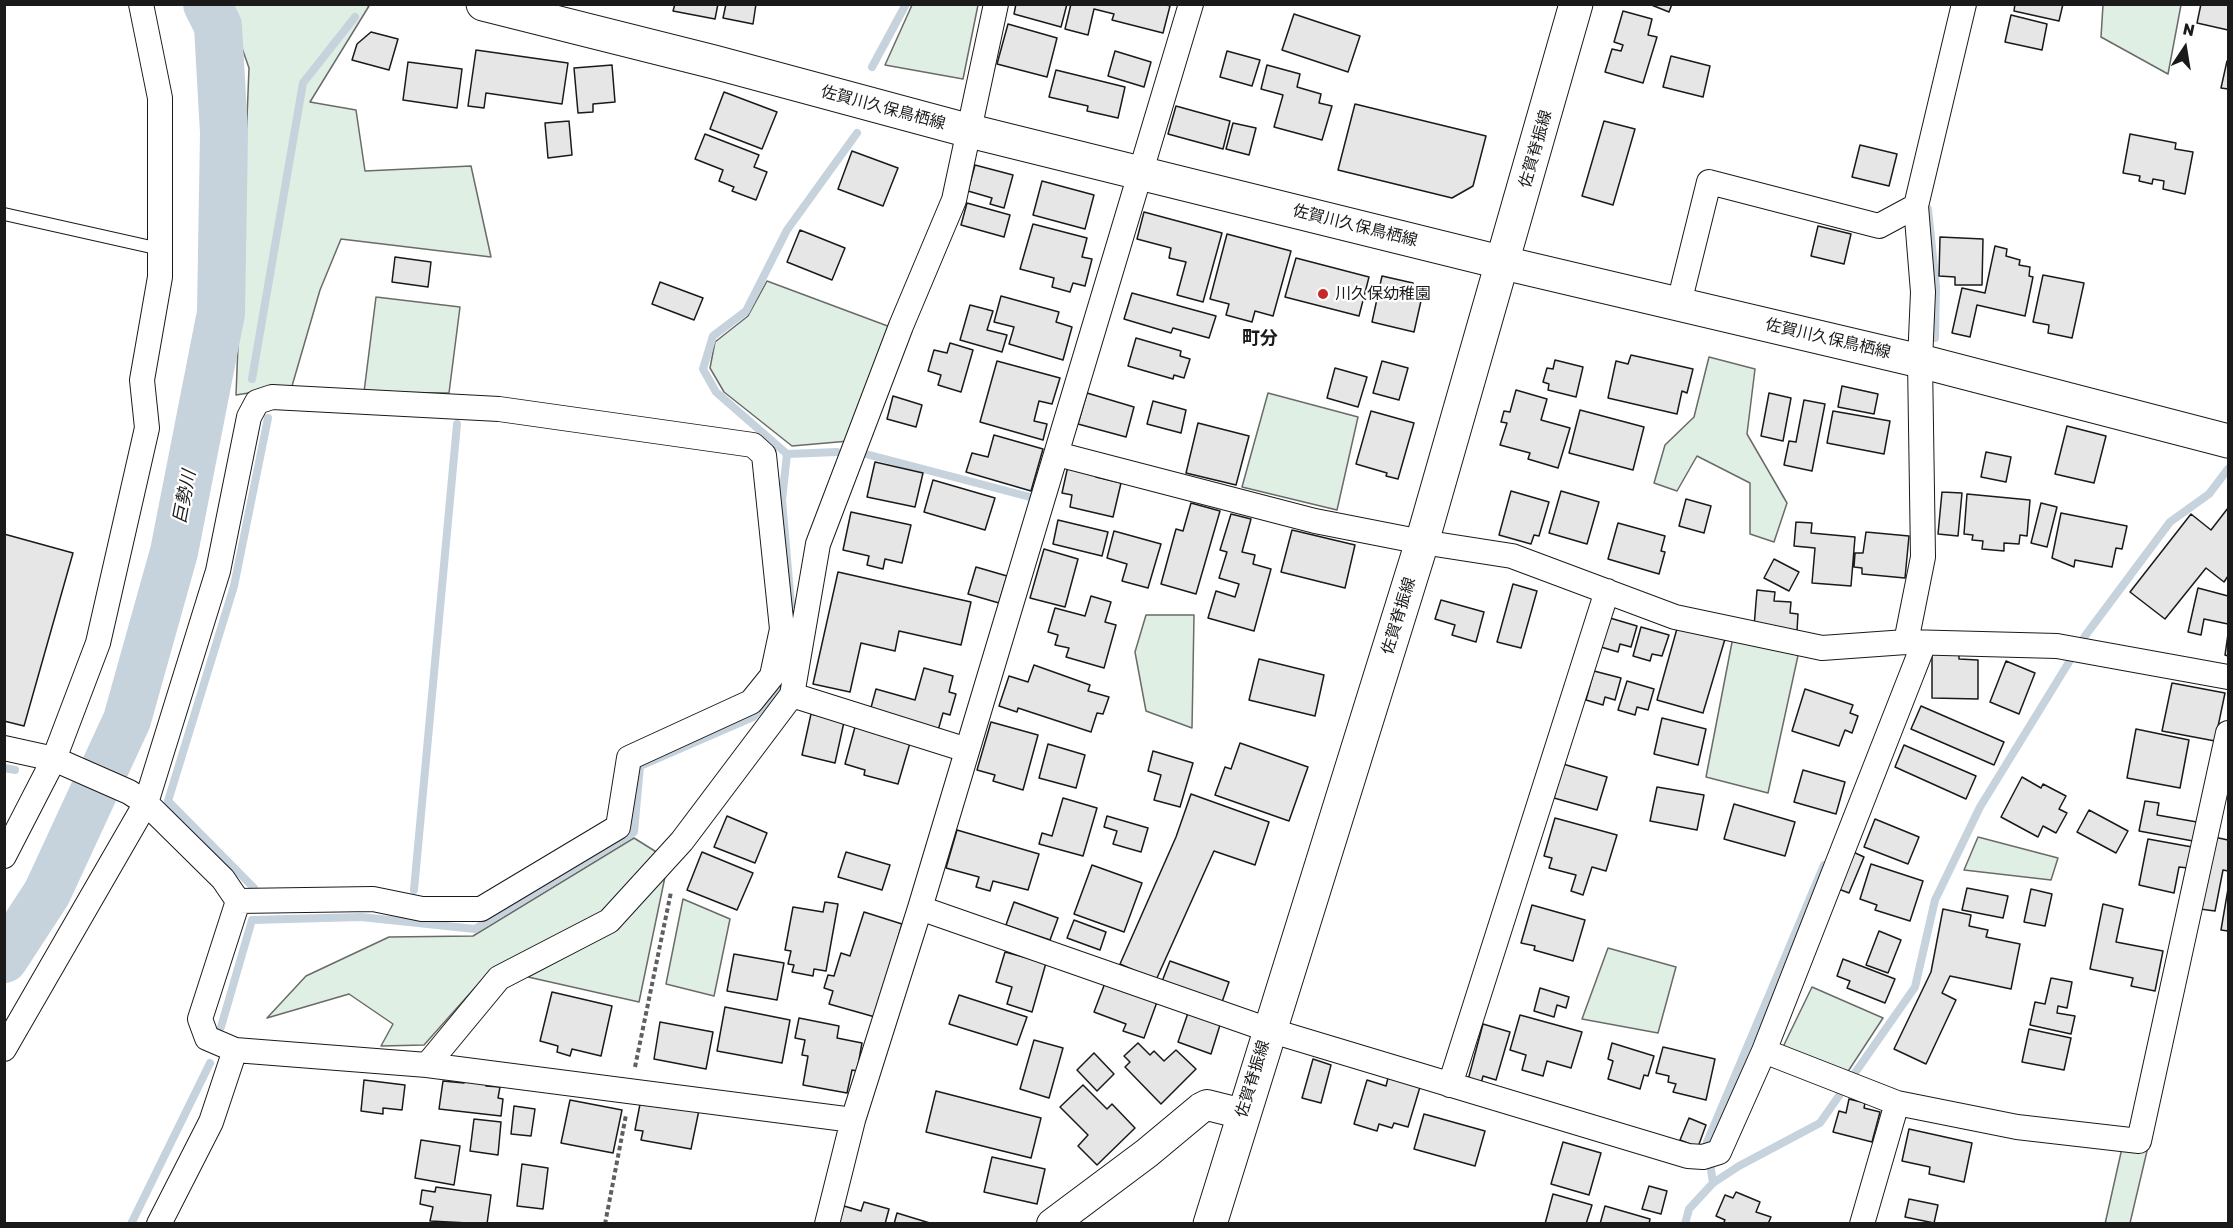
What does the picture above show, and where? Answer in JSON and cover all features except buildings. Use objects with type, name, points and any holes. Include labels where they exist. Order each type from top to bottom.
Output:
[{"type":"main road","name":"佐賀川久保鳥栖線","points":[[483,4],[714,62],[970,131],[1504,263],[1920,361],[2229,441]]},
{"type":"main road","name":"佐賀脊振線","points":[[1210,1224],[1422,542],[1504,263],[1576,4]]},
{"type":"street","points":[[4,856],[54,759],[98,643],[147,428],[142,380],[160,277],[160,98],[141,4]]},
{"type":"street","points":[[428,1065],[499,978],[609,921],[682,841],[792,695],[818,544],[901,326],[954,200],[996,4]]},
{"type":"street","points":[[827,1224],[853,1120],[968,750],[1191,4]]},
{"type":"street","points":[[920,908],[1269,1030],[1688,1156],[1711,1155],[1764,1051],[1915,643],[1923,557],[1920,361],[1923,292],[1916,206],[1965,4]]},
{"type":"street","points":[[1679,303],[1709,182],[1879,226],[1916,206]]},
{"type":"street","points":[[4,1049],[137,797],[218,571],[249,417],[258,402],[272,397],[499,409],[753,445],[764,456],[782,628],[772,676],[751,702],[629,758],[618,827],[481,909],[422,909],[373,899],[238,901]]},
{"type":"street","points":[[1056,454],[1315,521],[1422,542],[1512,556],[1675,617],[1822,648],[1915,643],[2057,646],[2229,677]]},
{"type":"street","points":[[1450,1085],[1607,591]]},
{"type":"street","points":[[792,695],[968,750]]},
{"type":"street","points":[[1764,1051],[1897,1103],[2017,1127],[2139,1141],[2229,733]]},
{"type":"street","points":[[4,748],[54,759],[137,797],[223,879],[238,901]]},
{"type":"street","points":[[238,901],[200,1019],[207,1038],[235,1050],[428,1065],[853,1120]]},
{"type":"street","points":[[159,1224],[211,1122],[235,1050]]},
{"type":"street","points":[[1862,1224],[1897,1103]]},
{"type":"street","points":[[1052,1224],[1147,1154],[1201,1108],[1207,1105],[1243,1114]]},
{"type":"lane","points":[[4,214],[160,249]]},
{"type":"path","points":[[605,1224],[672,886]]},
{"type":"green space","points":[[363,4],[369,6],[310,102],[356,110],[365,171],[471,166],[491,257],[341,239],[320,290],[292,386],[236,395],[249,68],[227,5]]},
{"type":"green space","points":[[912,5],[978,5],[963,79],[885,65]]},
{"type":"green space","points":[[2103,5],[2181,5],[2168,74],[2101,37]]},
{"type":"green space","points":[[767,281],[893,328],[849,441],[792,446],[724,392],[710,368],[715,342],[748,316]]},
{"type":"green space","points":[[376,297],[460,307],[449,393],[364,392]]},
{"type":"green space","points":[[1709,357],[1755,369],[1747,434],[1787,503],[1774,542],[1750,534],[1750,483],[1697,456],[1677,491],[1654,483],[1665,445],[1694,417]]},
{"type":"green space","points":[[1268,393],[1358,417],[1337,510],[1242,487]]},
{"type":"green space","points":[[1146,615],[1194,615],[1192,728],[1146,711],[1135,652]]},
{"type":"green space","points":[[1733,637],[1799,651],[1768,793],[1706,777]]},
{"type":"green space","points":[[1978,837],[2058,858],[2051,880],[1964,870]]},
{"type":"green space","points":[[634,838],[658,853],[608,915],[489,972],[424,1045],[381,1046],[393,1024],[349,994],[267,1018],[306,976],[389,937],[473,936]]},
{"type":"green space","points":[[666,872],[639,1002],[528,977],[618,929]]},
{"type":"green space","points":[[683,899],[730,919],[714,996],[666,984]]},
{"type":"green space","points":[[1608,948],[1676,967],[1658,1033],[1582,1019]]},
{"type":"green space","points":[[1812,987],[1883,1018],[1847,1073],[1782,1049]]},
{"type":"green space","points":[[2122,1148],[2147,1151],[2130,1223],[2105,1224]]},
{"type":"waterway","name":"巨勢川","points":[[4,959],[47,893],[127,720],[174,552],[221,313],[224,133],[218,26],[207,4]]},
{"type":"waterway","points":[[872,67],[906,4]]},
{"type":"waterway","points":[[252,379],[303,83],[355,17]]},
{"type":"waterway","points":[[791,605],[782,500],[787,454],[716,392],[703,369],[713,336],[746,311],[787,230],[857,133]]},
{"type":"waterway","points":[[1928,209],[1936,287],[1935,338]]},
{"type":"waterway","points":[[254,888],[168,801],[234,586],[268,418]]},
{"type":"waterway","points":[[414,890],[457,424]]},
{"type":"waterway","points":[[787,454],[837,452]]},
{"type":"waterway","points":[[862,453],[1030,497]]},
{"type":"waterway","points":[[1685,1224],[1689,1209],[1713,1183],[1739,1166],[1820,1123],[1915,987],[1935,900],[1980,807],[2085,636],[2170,522],[2209,494],[2228,469]]},
{"type":"waterway","points":[[221,1027],[252,920],[361,917],[475,929],[634,832],[640,766],[753,717],[780,688],[783,674]]},
{"type":"waterway","points":[[4,768],[15,770]]},
{"type":"waterway","points":[[1713,1183],[1707,1142],[1824,865]]},
{"type":"waterway","points":[[131,1224],[210,1063]]},
{"type":"place","name":"川久保幼稚園","points":[[1323,294]]},
{"type":"district","name":"町分","points":[[1260,339]]}]
